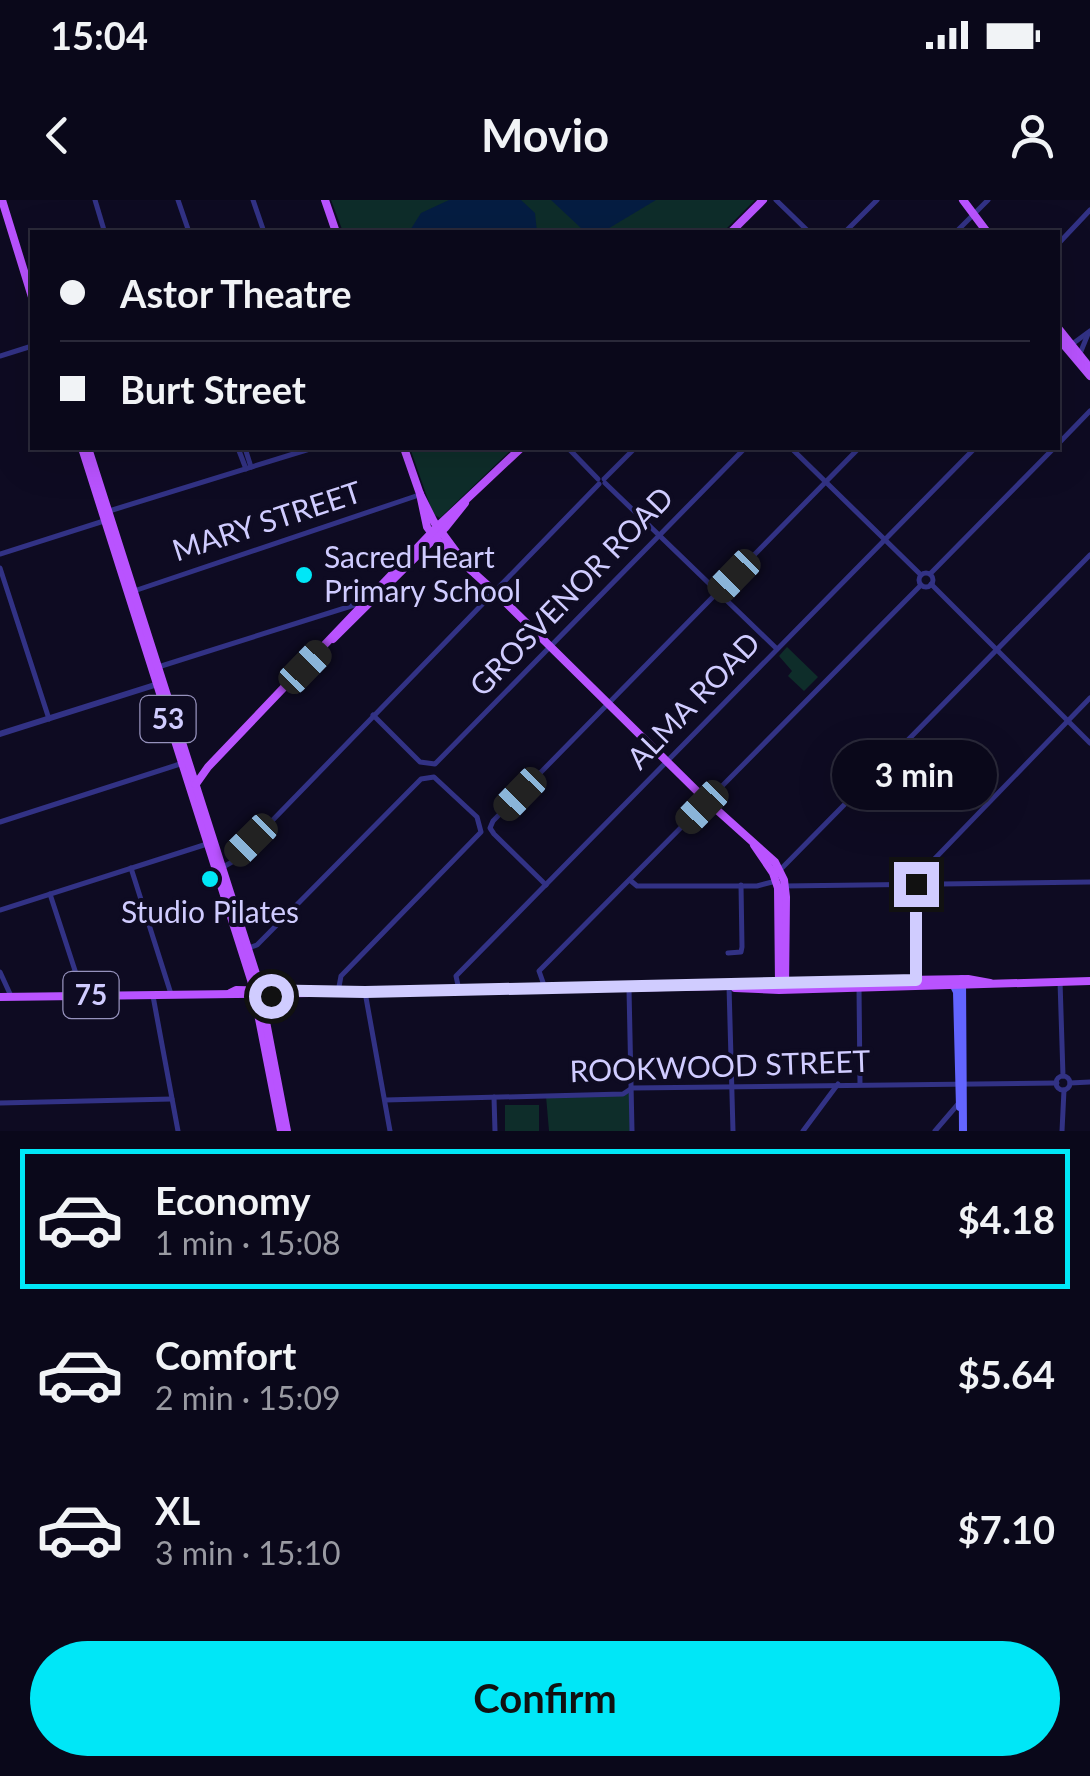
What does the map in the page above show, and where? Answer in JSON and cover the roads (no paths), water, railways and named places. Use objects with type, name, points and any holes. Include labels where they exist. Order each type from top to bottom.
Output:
[{"type":"main road","points":[[5,200],[30,275]]},
{"type":"main road","points":[[5,200],[30,290]]},
{"type":"main road","points":[[325,200],[335,230]]},
{"type":"main road","points":[[733,230],[763,200]]},
{"type":"main road","points":[[964,200],[986,230]]},
{"type":"main road","points":[[1060,332],[1090,376]]},
{"type":"main road","points":[[1060,340],[1090,368]]},
{"type":"main road","name":"53","points":[[86,450],[208,843],[248,948],[284,1131]]},
{"type":"main road","points":[[405,450],[420,494],[419,504],[436,533],[754,845],[780,884]]},
{"type":"main road","points":[[196,784],[348,618],[518,450]]},
{"type":"main road","points":[[332,639],[338,638],[436,533]]},
{"type":"main road","points":[[187,767],[208,767]]},
{"type":"main road","name":"53","points":[[187,767],[196,784],[258,993]]},
{"type":"main road","points":[[754,845],[765,851],[780,870],[782,986]]},
{"type":"main road","name":"75","points":[[858,985],[916,980],[959,984]]},
{"type":"main road","name":"75","points":[[0,993],[12,997],[230,994],[236,990],[303,996],[314,992],[729,986],[748,990],[782,986],[1090,981]]},
{"type":"main road","points":[[959,984],[963,1131]]},
{"type":"main road","points":[[962,1084],[963,1131]]},
{"type":"street","points":[[95,200],[104,230]]},
{"type":"street","points":[[178,200],[187,230]]},
{"type":"street","points":[[253,200],[263,230]]},
{"type":"street","points":[[776,200],[807,230]]},
{"type":"street","points":[[847,230],[877,200]]},
{"type":"street","points":[[958,230],[988,200]]},
{"type":"street","points":[[1060,242],[1090,210]]},
{"type":"street","points":[[1069,349],[1090,332]]},
{"type":"street","points":[[1078,356],[1090,332]]},
{"type":"street","points":[[0,356],[30,347]]},
{"type":"street","points":[[1060,442],[1090,410]]},
{"type":"street","points":[[242,450],[248,468]]},
{"type":"street","points":[[0,554],[306,450]]},
{"type":"street","points":[[570,450],[777,649]]},
{"type":"street","points":[[218,865],[234,858],[264,828],[633,450]]},
{"type":"street","name":"GROSVENOR ROAD","points":[[373,715],[420,762],[438,762],[743,450]]},
{"type":"street","points":[[793,450],[921,575]]},
{"type":"street","points":[[546,886],[490,828],[494,821],[856,450]]},
{"type":"street","name":"ALMA ROAD","points":[[459,990],[456,976],[973,450]]},
{"type":"street","points":[[921,575],[930,574],[1052,450]]},
{"type":"street","name":"MARY STREET","points":[[131,592],[420,494]]},
{"type":"street","points":[[780,870],[1090,555]]},
{"type":"street","points":[[0,568],[49,718]]},
{"type":"street","points":[[930,574],[931,584],[1090,742]]},
{"type":"street","points":[[545,988],[539,971],[920,584],[921,575]]},
{"type":"street","points":[[920,584],[931,584]]},
{"type":"street","points":[[155,668],[365,602]]},
{"type":"street","points":[[346,606],[348,618]]},
{"type":"street","points":[[0,734],[160,683]]},
{"type":"street","points":[[916,980],[916,884],[928,863],[1090,698]]},
{"type":"street","points":[[0,822],[187,767]]},
{"type":"street","points":[[248,948],[257,945],[421,779],[430,776],[477,817],[482,827],[478,837],[341,976],[338,992]]},
{"type":"street","points":[[0,910],[208,843]]},
{"type":"street","points":[[131,868],[171,994]]},
{"type":"street","points":[[631,881],[636,886],[1090,882]]},
{"type":"street","points":[[728,952],[741,952],[742,947],[741,885]]},
{"type":"street","points":[[50,894],[83,995]]},
{"type":"street","points":[[0,972],[12,997]]},
{"type":"street","points":[[0,993],[3,980]]},
{"type":"street","points":[[1060,981],[1063,1076],[1070,1083]]},
{"type":"street","points":[[858,985],[860,1084]]},
{"type":"street","points":[[729,986],[733,1131]]},
{"type":"street","points":[[629,988],[632,1131]]},
{"type":"street","points":[[365,992],[390,1131]]},
{"type":"street","points":[[152,994],[178,1131]]},
{"type":"street","points":[[1063,1076],[1057,1082],[1064,1090]]},
{"type":"street","name":"ROOKWOOD STREET","points":[[384,1100],[623,1094],[632,1088],[1057,1082]]},
{"type":"street","points":[[1062,1131],[1064,1090],[1070,1083],[1090,1082]]},
{"type":"street","points":[[803,1131],[838,1084]]},
{"type":"street","points":[[494,1097],[495,1131]]},
{"type":"street","points":[[0,1102],[172,1099]]},
{"type":"street","points":[[935,1131],[960,1102]]},
{"type":"street","points":[[948,1115],[960,1119]]},
{"type":"water","points":[[449,200],[521,200],[535,213],[537,230],[410,230],[421,213]]},
{"type":"water","points":[[551,200],[656,200],[606,230],[583,230]]},
{"type":"place","name":"Sacred Heart Primary School","points":[[304,575]]},
{"type":"place","name":"Studio Pilates","points":[[210,879]]}]
